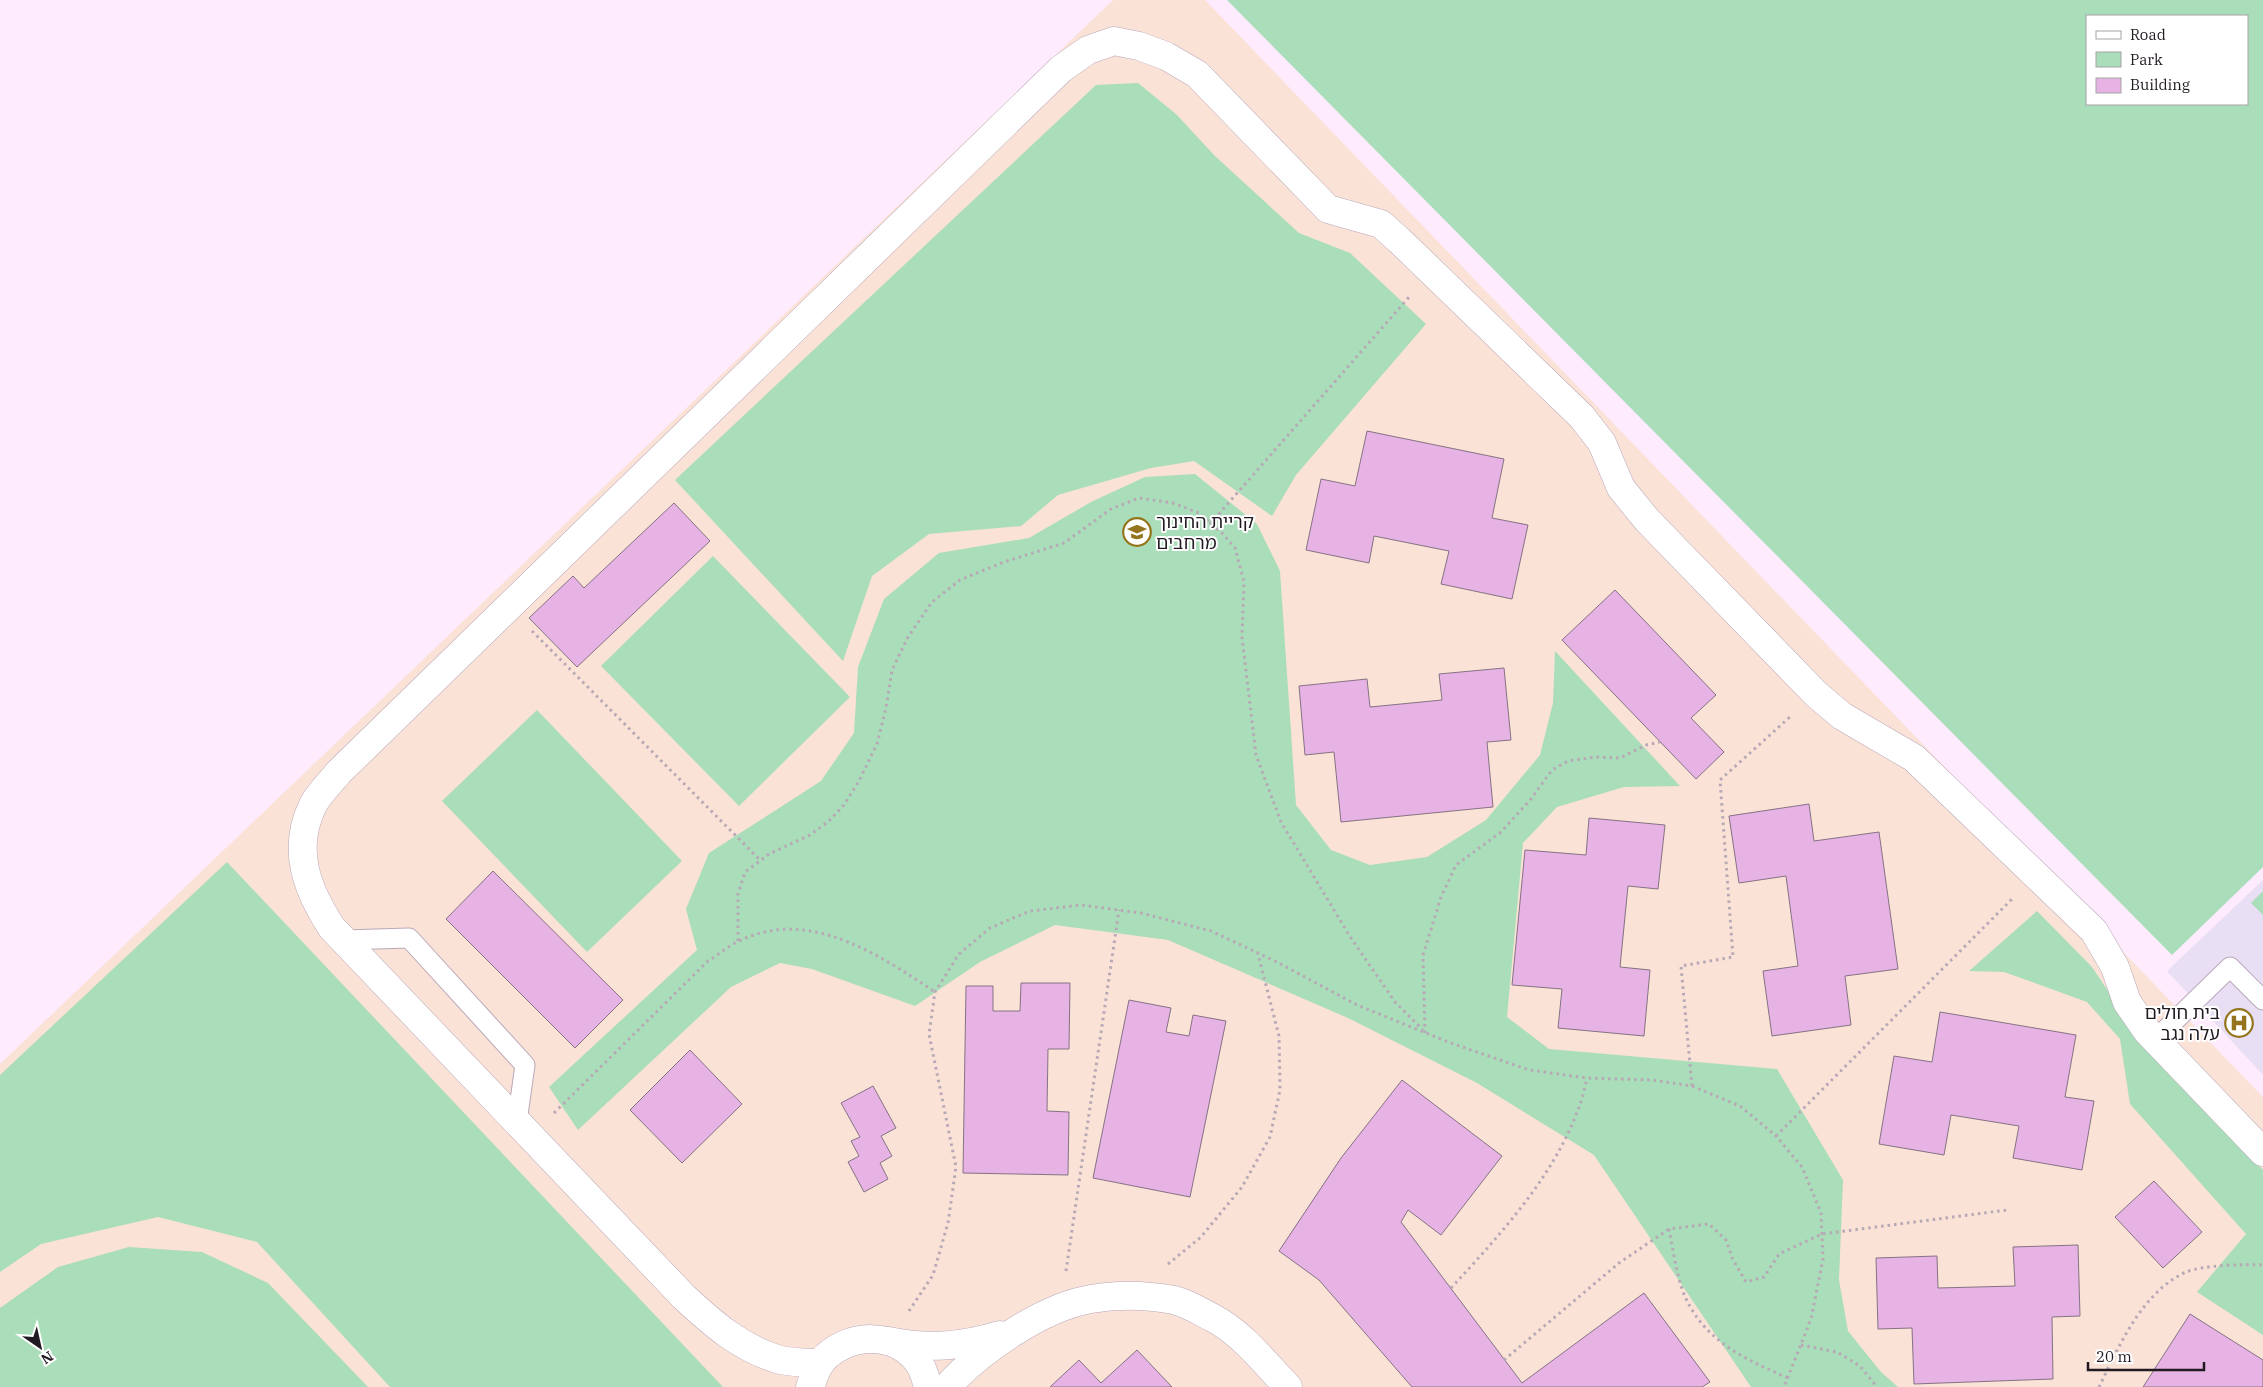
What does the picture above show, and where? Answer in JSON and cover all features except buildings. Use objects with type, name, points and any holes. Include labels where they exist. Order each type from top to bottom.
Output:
[{"type":"street","points":[[1288,1387],[1243,1341],[1214,1318],[1176,1300],[1131,1295],[1090,1299],[1061,1308],[1018,1329],[978,1342],[940,1347],[918,1347],[867,1338],[847,1342],[834,1349],[815,1375],[746,1347],[714,1326],[684,1297],[332,928],[316,904],[304,869],[302,834],[313,804],[339,772],[1061,70],[1088,50],[1114,41],[1139,46],[1166,56],[1197,74],[1328,209],[1381,224],[1582,417],[1602,443],[1621,488],[1647,520],[1816,694],[1842,716],[1914,758],[2094,931],[2115,966],[2127,1002],[2156,1040],[2263,1152]]},
{"type":"street","points":[[947,1387],[962,1370],[1018,1329]]},
{"type":"street","points":[[888,1341],[906,1350],[920,1366],[928,1387]]},
{"type":"lane","points":[[344,940],[409,938],[525,1065],[524,1129]]},
{"type":"lane","points":[[2156,1040],[2230,967],[2263,1000]]},
{"type":"path","points":[[1210,524],[1431,271]]},
{"type":"path","points":[[738,942],[738,894],[744,872],[770,854],[810,835],[829,821],[844,805],[859,781],[877,744],[886,708],[892,670],[908,637],[932,602],[960,580],[1004,562],[1064,543],[1111,509],[1139,498],[1173,503],[1199,513],[1235,548],[1244,582],[1242,636],[1256,755],[1281,822],[1350,935],[1395,1002],[1425,1032]]},
{"type":"path","points":[[508,608],[761,861]]},
{"type":"path","points":[[1692,1086],[1681,966],[1733,957],[1720,780],[1816,694]]},
{"type":"path","points":[[1425,1032],[1423,955],[1441,897],[1456,865],[1501,832],[1552,770],[1568,762],[1596,756],[1620,758],[1646,745],[1660,742]]},
{"type":"path","points":[[1776,1136],[2035,875]]},
{"type":"path","points":[[888,1341],[934,1275],[948,1223],[956,1167],[940,1097],[929,1034],[935,992],[959,954],[990,928],[1030,911],[1081,905],[1141,913],[1211,931],[1357,1005],[1530,1070],[1587,1078],[1652,1080],[1692,1086],[1740,1106],[1776,1136],[1802,1167],[1821,1213],[1823,1259],[1811,1319],[1784,1387]]},
{"type":"path","points":[[1061,1308],[1119,910]]},
{"type":"path","points":[[524,1129],[708,961],[738,942],[766,932],[799,928],[853,944],[886,960],[935,992]]},
{"type":"path","points":[[1131,1295],[1201,1237],[1242,1187],[1270,1137],[1280,1090],[1278,1036],[1258,954]]},
{"type":"path","points":[[1451,1288],[1494,1241],[1542,1180],[1576,1116],[1587,1078]]},
{"type":"path","points":[[1504,1360],[1618,1264],[1669,1229],[1709,1224],[1726,1240],[1733,1260],[1746,1282],[1764,1277],[1779,1254],[1822,1234],[2006,1210]]},
{"type":"path","points":[[1669,1229],[1683,1290],[1698,1317],[1716,1340],[1751,1362],[1788,1378]]},
{"type":"path","points":[[2100,1387],[2115,1354],[2139,1314],[2158,1291],[2187,1272],[2239,1264],[2263,1265]]},
{"type":"path","points":[[1800,1345],[1837,1352],[1860,1366],[1877,1387]]},
{"type":"shaded area","name":"קריית החינוך מרחבים","points":[[1113,0],[1205,0],[2263,1097],[2263,1387],[0,1387],[0,1064]]},
{"type":"shaded area","name":"בית חולים עלה נגב","points":[[2263,880],[2263,1075],[2167,971]]},
{"type":"green space","points":[[1227,0],[2263,0],[2263,867],[2172,955]]},
{"type":"green space","points":[[1138,83],[1176,114],[1215,156],[1299,233],[1350,253],[1426,324],[1296,475],[1272,516],[1194,461],[1151,468],[1058,495],[1021,526],[929,534],[872,576],[843,661],[675,480],[1096,85]]},
{"type":"green space","points":[[1195,474],[1257,524],[1280,571],[1296,805],[1331,850],[1370,865],[1427,857],[1486,820],[1540,755],[1553,703],[1555,651],[1680,786],[1624,787],[1557,807],[1523,843],[1507,1017],[1549,1049],[1777,1069],[1843,1180],[1839,1280],[1848,1331],[1881,1372],[1898,1387],[1751,1387],[1594,1155],[1477,1083],[1348,1018],[1168,940],[1055,925],[980,962],[915,1006],[812,969],[780,963],[731,987],[578,1130],[549,1087],[697,950],[686,909],[709,853],[821,781],[854,733],[858,667],[884,599],[939,553],[1029,538],[1091,502],[1145,477]]},
{"type":"green space","points":[[713,556],[850,697],[739,806],[601,666]]},
{"type":"green space","points":[[537,710],[682,861],[587,952],[442,801]]},
{"type":"green space","points":[[227,862],[723,1387],[390,1387],[257,1242],[158,1217],[41,1244],[0,1272],[0,1075]]},
{"type":"green space","points":[[2263,891],[2263,915],[2251,903]]},
{"type":"green space","points":[[2037,911],[2092,967],[2140,1039],[2263,1170],[2263,1335],[2197,1292],[2246,1234],[2130,1104],[2120,1039],[2087,1002],[2004,972],[1969,971]]},
{"type":"green space","points":[[129,1247],[202,1252],[268,1283],[368,1387],[0,1387],[0,1308],[58,1267]]},
{"type":"place","name":"קריית החינוך מרחבים","points":[[1137,532]]},
{"type":"place","name":"בית חולים עלה נגב","points":[[2239,1023]]}]
